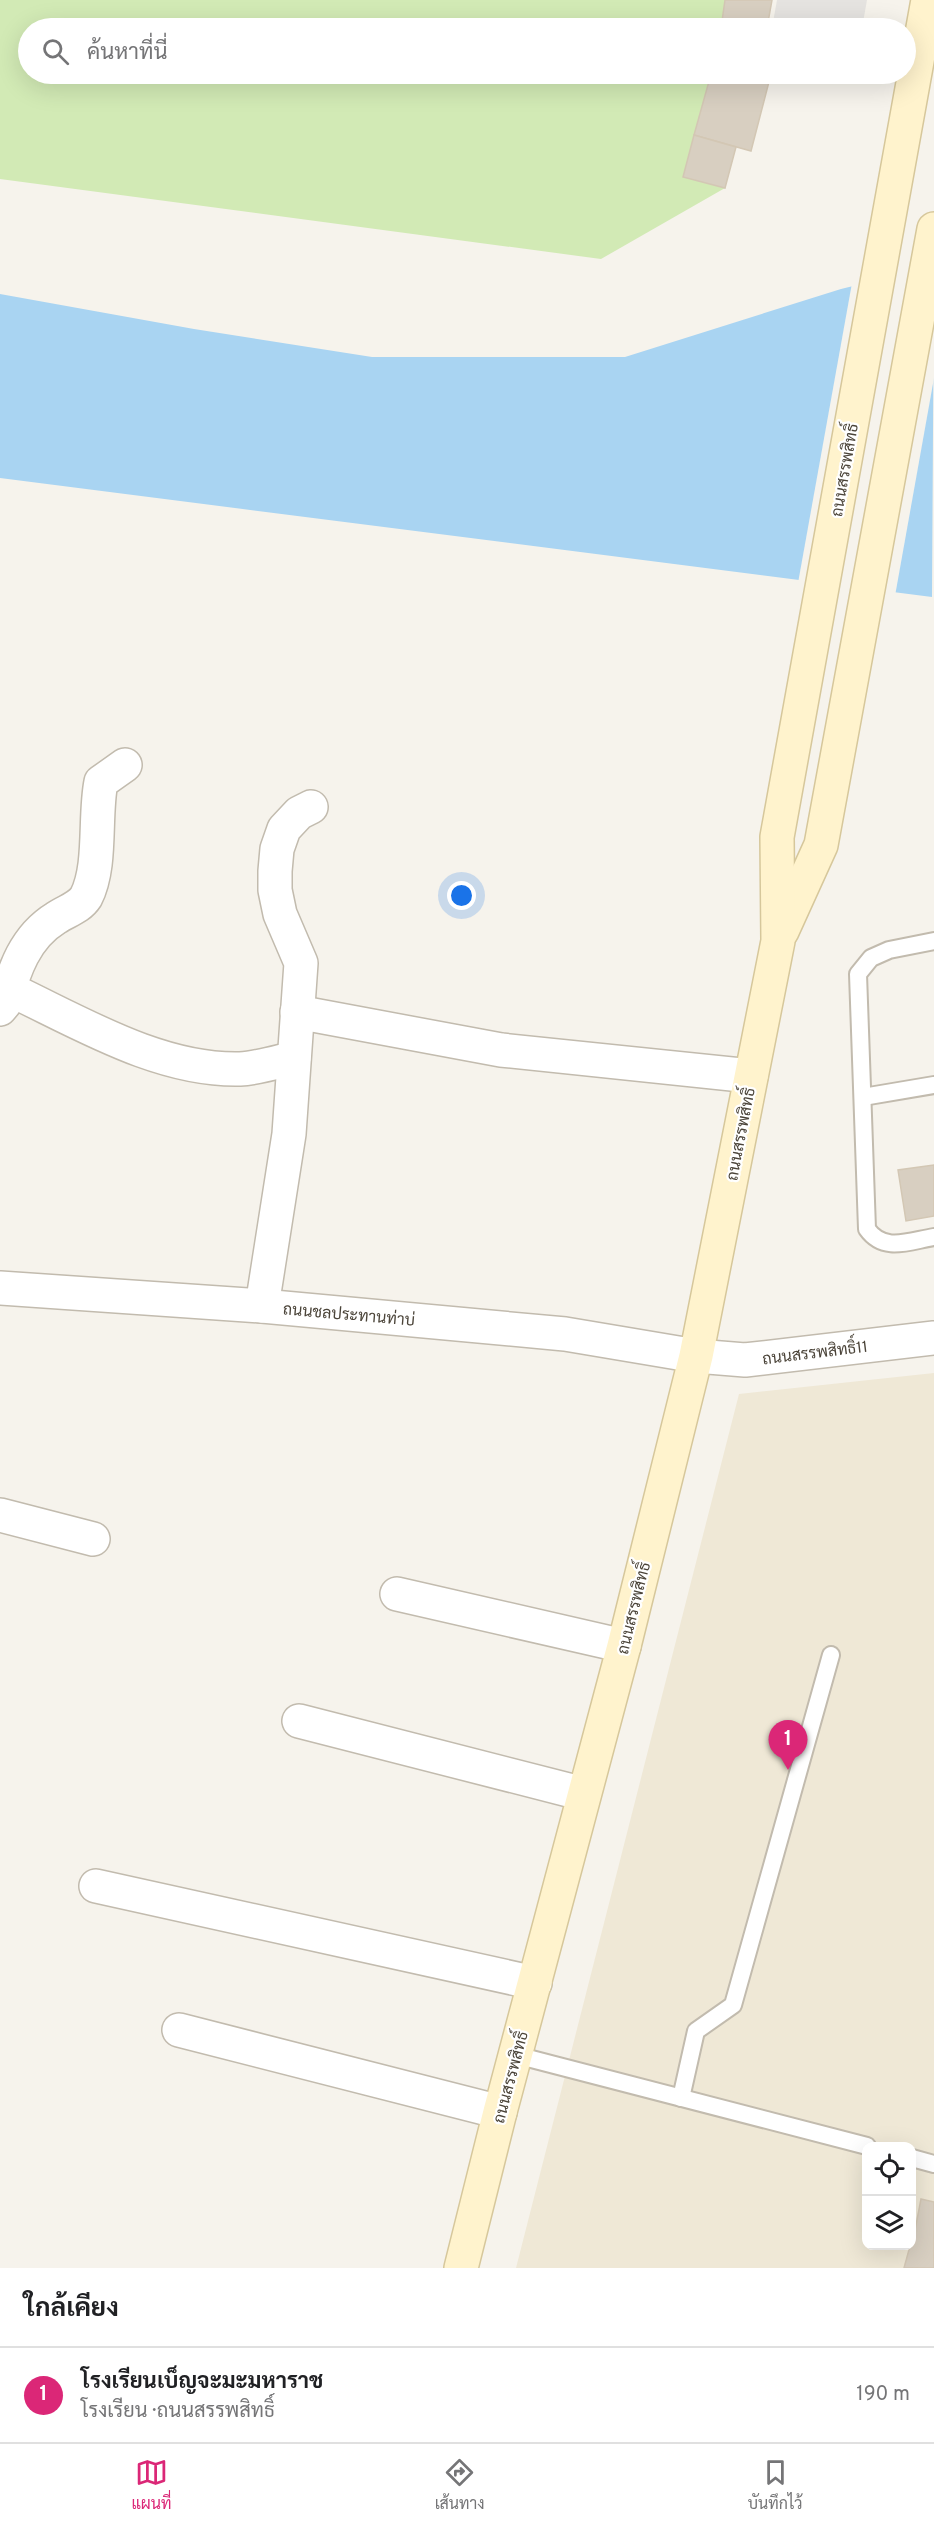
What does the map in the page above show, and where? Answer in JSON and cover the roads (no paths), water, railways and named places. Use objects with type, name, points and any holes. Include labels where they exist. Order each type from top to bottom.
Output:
[{"type":"main road","name":"ถนนสรรพสิทธิ์","points":[[916,70],[928,0]]},
{"type":"main road","name":"ถนนสรรพสิทธิ์","points":[[461,2268],[500,2112],[624,1646],[696,1356],[778,941],[777,837],[913,84]]},
{"type":"main road","name":"ถนนสรรพสิทธิ์","points":[[778,941],[821,844],[934,229]]},
{"type":"street","points":[[125,765],[101,782],[93,868],[90,887],[84,899],[75,908],[54,918],[32,939],[18,962],[4,999],[183,1063],[242,1069],[294,1058]]},
{"type":"street","points":[[262,1306],[289,1134],[301,963],[280,914],[275,871],[277,849],[284,829],[299,813],[311,807]]},
{"type":"street","points":[[297,1012],[501,1050],[751,1076]]},
{"type":"street","name":"ถนนชลประทานท่าบ่","points":[[0,1288],[262,1306],[565,1334],[696,1356]]},
{"type":"street","name":"ถนนสรรพสิทธิ์11","points":[[696,1356],[759,1359],[934,1338]]},
{"type":"street","points":[[0,1515],[93,1539]]},
{"type":"street","points":[[397,1594],[624,1646]]},
{"type":"street","points":[[299,1721],[584,1794]]},
{"type":"street","points":[[96,1886],[536,1983]]},
{"type":"street","points":[[179,2031],[500,2112]]},
{"type":"lane","points":[[934,941],[889,950],[871,958],[858,974],[867,1228],[874,1239],[884,1244],[934,1237]]},
{"type":"lane","points":[[863,1097],[934,1085]]},
{"type":"lane","points":[[681,2098],[696,2031],[733,2006],[831,1654]]},
{"type":"lane","points":[[516,2055],[862,2145]]},
{"type":"lane","points":[[916,2159],[934,2164]]},
{"type":"water","points":[[934,266],[932,597],[0,478],[0,294],[194,329],[372,357],[625,357],[841,289]]},
{"type":"place","name":"โรงเรียนเบ็ญจะมะมหาราช","points":[[788,1770]]}]
